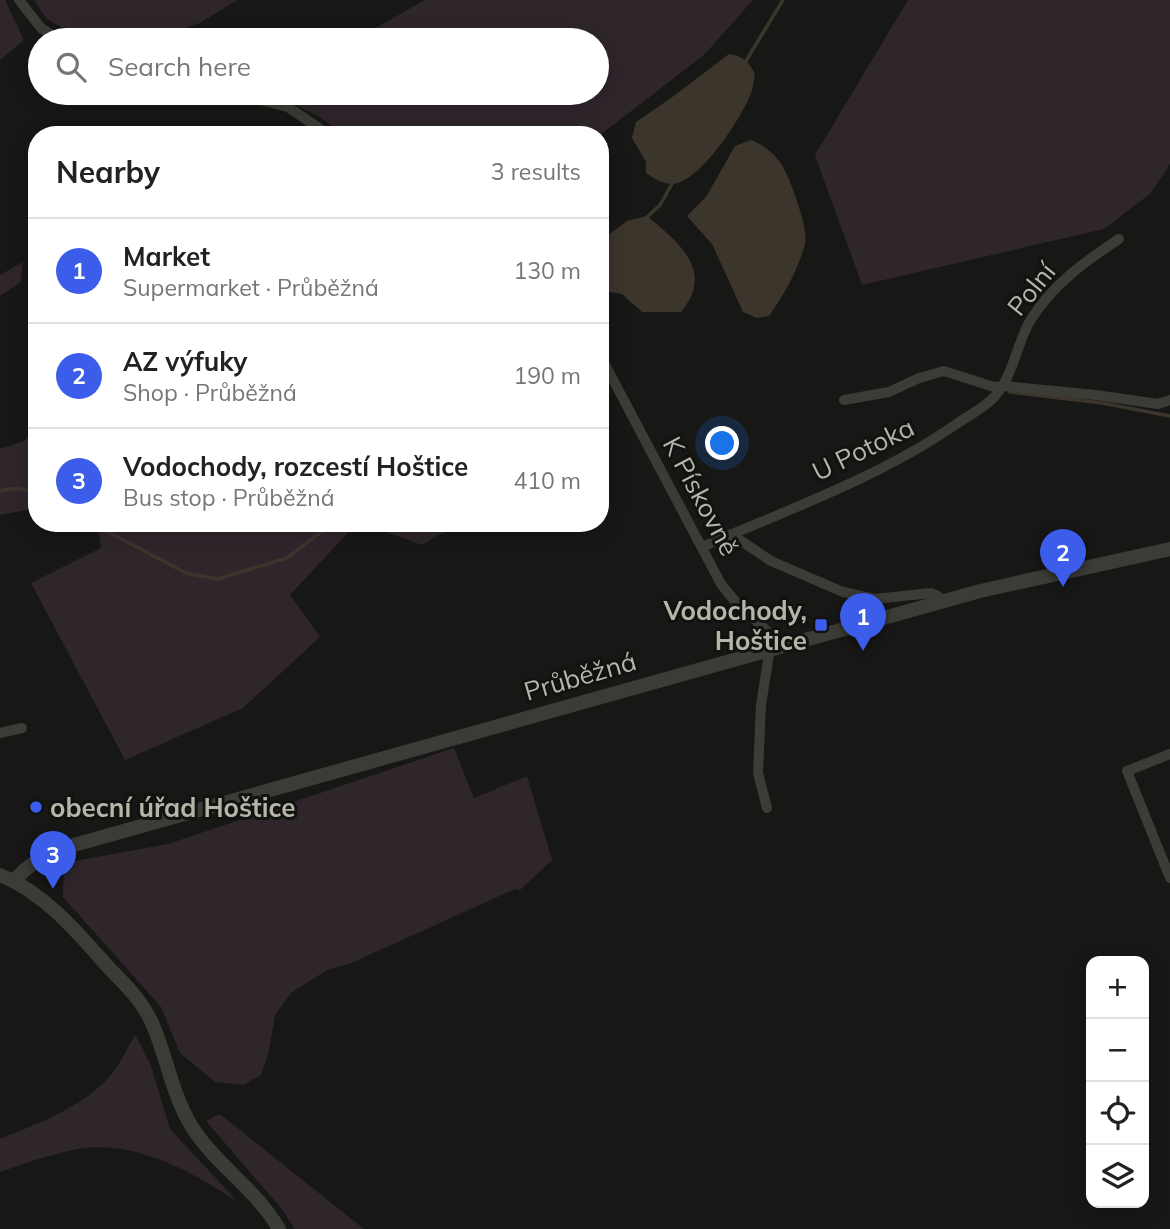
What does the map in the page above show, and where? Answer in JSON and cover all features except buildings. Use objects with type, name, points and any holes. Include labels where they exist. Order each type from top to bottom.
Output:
[{"type":"street","points":[[19,0],[41,28]]},
{"type":"street","points":[[280,105],[288,107],[315,126]]},
{"type":"street","name":"Polní","points":[[1004,386],[1017,348],[1030,322],[1049,295],[1085,262],[1119,239]]},
{"type":"street","name":"U Potoka","points":[[844,400],[889,392],[919,377],[944,371],[994,387],[1158,404],[1170,400]]},
{"type":"street","name":"K Pískovně","points":[[609,372],[721,584],[767,631],[770,648]]},
{"type":"street","name":"U Potoka","points":[[702,547],[853,482],[929,443],[990,401],[1004,386]]},
{"type":"street","points":[[731,534],[771,561],[843,592],[875,599],[931,593],[942,601]]},
{"type":"street","name":"Průběžná","points":[[14,881],[36,860],[63,848],[942,601],[1170,549]]},
{"type":"street","points":[[767,808],[758,773],[761,705],[770,648]]},
{"type":"street","points":[[0,733],[22,728]]},
{"type":"street","points":[[1170,754],[1127,771],[1170,878]]},
{"type":"street","points":[[0,875],[14,881],[44,902],[75,931],[143,1006],[152,1021],[177,1100],[193,1129],[253,1195],[279,1229]]},
{"type":"shaded area","points":[[0,0],[5,0],[24,40],[0,60]]},
{"type":"shaded area","points":[[34,0],[237,0],[200,23],[186,28],[63,28],[47,19]]},
{"type":"shaded area","points":[[425,0],[753,0],[704,55],[609,128],[332,126],[296,105],[609,105],[609,28],[375,28]]},
{"type":"shaded area","points":[[908,0],[1170,0],[1170,164],[1151,193],[1104,229],[862,285],[815,155]]},
{"type":"shaded area","points":[[729,54],[745,60],[755,74],[747,101],[719,147],[694,173],[682,181],[671,184],[646,173],[646,162],[632,138],[636,122]]},
{"type":"shaded area","points":[[751,140],[769,151],[783,167],[799,206],[806,237],[799,263],[780,300],[769,316],[757,318],[743,312],[712,244],[687,216],[706,197],[735,146]]},
{"type":"shaded area","points":[[647,216],[681,247],[687,256],[695,276],[693,290],[681,312],[642,312],[622,294],[609,292],[609,234],[627,221]]},
{"type":"shaded area","points":[[23,262],[21,282],[0,296],[0,275]]},
{"type":"shaded area","points":[[28,437],[28,510],[0,515],[0,449],[24,441]]},
{"type":"shaded area","points":[[99,532],[349,532],[290,595],[320,637],[243,708],[125,760],[31,583],[101,548]]},
{"type":"shaded area","points":[[387,532],[444,532],[422,545]]},
{"type":"shaded area","points":[[454,748],[474,798],[527,776],[552,860],[520,890],[515,889],[349,964],[327,970],[291,993],[275,1015],[269,1051],[261,1075],[243,1085],[215,1082],[180,1053],[161,1007],[63,897],[64,863],[168,844]]},
{"type":"shaded area","points":[[135,1035],[150,1063],[170,1129],[238,1202],[162,1160],[120,1149],[78,1149],[0,1172],[0,1139],[58,1114],[98,1088],[120,1062]]},
{"type":"shaded area","points":[[220,1114],[364,1229],[295,1229],[281,1208],[206,1121]]},
{"type":"waterway","points":[[744,64],[783,0]]},
{"type":"waterway","points":[[644,220],[660,205],[673,182]]},
{"type":"waterway","points":[[1010,392],[1102,403],[1170,416]]},
{"type":"waterway","points":[[0,491],[28,490]]},
{"type":"waterway","points":[[108,532],[186,573],[218,579],[287,558],[321,532]]},
{"type":"place","name":"AZ výfuky","points":[[1063,587]]},
{"type":"place","name":"Vodochody, Hoštice","points":[[821,625]]},
{"type":"place","name":"Market","points":[[863,651]]},
{"type":"place","name":"obecní úřad Hoštice","points":[[36,807]]},
{"type":"place","name":"Vodochody, rozcestí Hoštice","points":[[53,889]]}]
